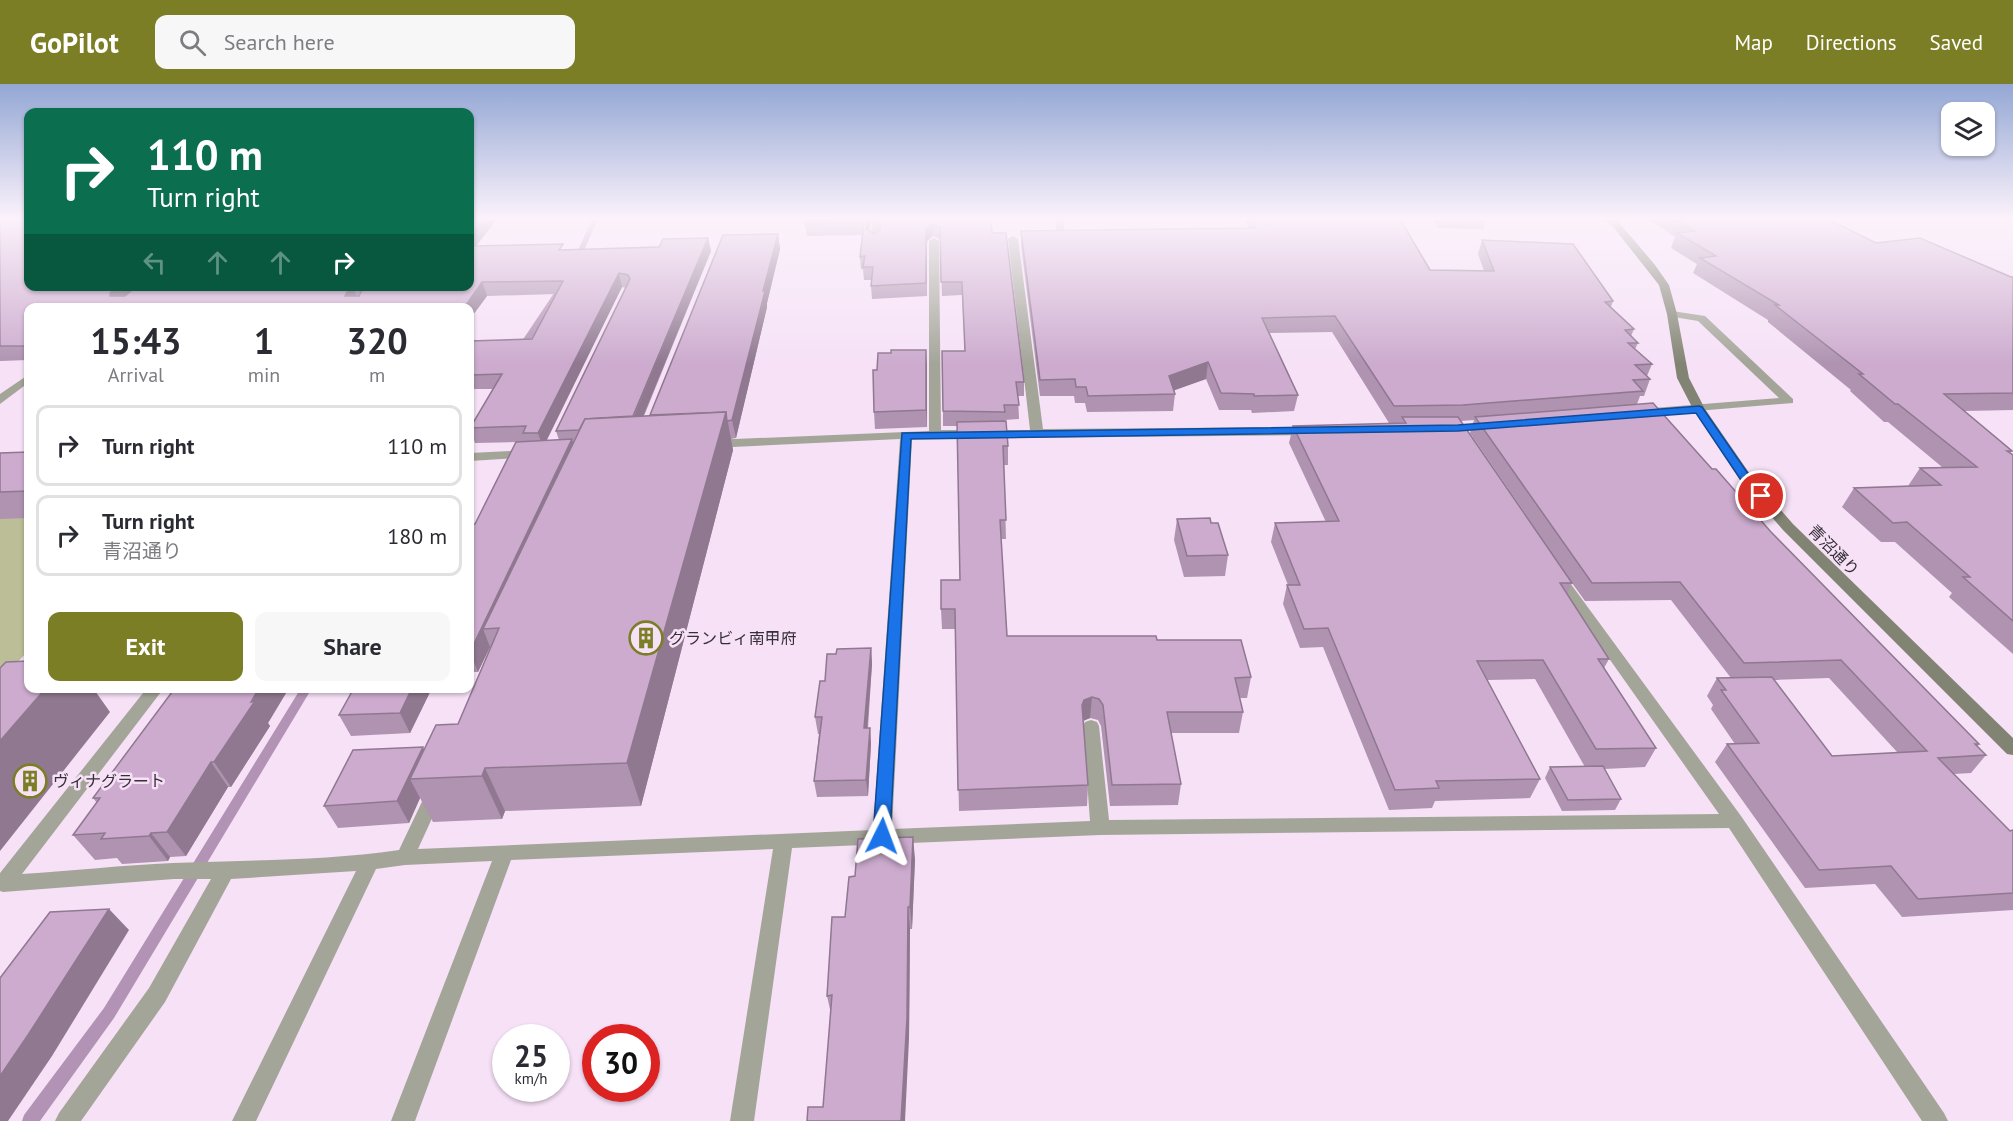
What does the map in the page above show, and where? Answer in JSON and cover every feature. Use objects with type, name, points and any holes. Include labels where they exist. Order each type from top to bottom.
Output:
[{"type":"street","points":[[934,267],[935,434]]},
{"type":"street","points":[[1016,267],[1037,434]]},
{"type":"street","name":"青沼通り","points":[[1652,267],[1664,285],[1672,314],[1683,378],[1699,409],[1747,480],[1788,527],[2013,749]]},
{"type":"street","points":[[1629,414],[1789,401],[1701,318],[1672,314]]},
{"type":"street","points":[[0,400],[24,381]]},
{"type":"street","points":[[695,445],[935,434],[1330,431]]},
{"type":"street","points":[[882,836],[906,436]]},
{"type":"street","points":[[474,457],[537,454]]},
{"type":"street","points":[[1545,557],[1585,616],[1734,821],[1894,1063],[1936,1121]]},
{"type":"street","points":[[152,693],[3,884],[370,862],[405,857],[1100,828],[1734,821]]},
{"type":"street","points":[[1091,726],[1100,828]]},
{"type":"street","points":[[405,857],[439,783]]},
{"type":"street","points":[[742,1121],[784,840]]},
{"type":"street","points":[[403,1121],[504,854]]},
{"type":"street","points":[[244,1121],[370,862]]},
{"type":"street","points":[[67,1121],[157,995],[220,871]]},
{"type":"green space","points":[[0,477],[24,477],[24,655],[0,681]]},
{"type":"building","points":[[0,267],[24,267],[24,291],[112,291],[110,296],[125,296],[131,291],[348,291],[345,296],[359,296],[362,291],[474,291],[474,267],[696,267],[633,416],[585,419],[579,430],[556,431],[630,279],[628,275],[619,273],[538,433],[523,433],[526,426],[474,428],[474,421],[502,374],[474,375],[474,341],[532,339],[563,281],[482,282],[467,303],[24,303],[24,346],[0,346]]},
{"type":"building","points":[[710,267],[769,267],[732,420],[727,421],[726,412],[650,415]]},
{"type":"building","points":[[873,267],[926,267],[926,283],[871,286]]},
{"type":"building","points":[[941,267],[1010,267],[1024,382],[1016,382],[1019,405],[1004,405],[1005,412],[943,411],[942,351],[965,351],[962,282],[941,282]]},
{"type":"building","points":[[1026,267],[1428,267],[1430,270],[1494,271],[1493,267],[1589,267],[1613,301],[1605,302],[1634,329],[1625,330],[1638,343],[1628,343],[1652,364],[1635,365],[1650,379],[1633,380],[1643,391],[1463,405],[1394,406],[1335,316],[1262,318],[1298,395],[1254,396],[1254,394],[1221,393],[1208,362],[1169,376],[1175,394],[1088,396],[1086,387],[1076,387],[1075,379],[1040,380]]},
{"type":"building","points":[[1716,267],[1989,267],[2013,277],[2013,393],[1944,394],[2012,451],[2007,451],[2013,455],[2013,621],[1963,577],[1970,577],[1907,522],[1893,523],[1854,488],[1941,485],[1920,468],[1977,467],[1898,404],[1895,404],[1859,374],[1863,374],[1775,305],[1779,305]]},
{"type":"building","points":[[891,350],[926,350],[926,410],[874,412],[873,370],[877,370],[878,353],[891,353]]},
{"type":"building","points":[[1653,403],[1712,469],[1716,469],[1771,532],[1979,744],[1975,744],[1986,755],[1938,758],[2010,831],[2013,830],[2013,893],[1918,899],[1891,866],[1819,870],[1727,744],[1759,743],[1721,690],[1726,690],[1717,678],[1772,677],[1832,756],[1927,751],[1841,660],[1744,663],[1680,582],[1592,583],[1475,417]]},
{"type":"building","points":[[726,412],[627,763],[485,768],[482,776],[410,779],[436,725],[458,724],[471,693],[474,693],[474,687],[499,628],[483,629],[585,419]]},
{"type":"building","points":[[1402,417],[1458,417],[1572,583],[1560,583],[1609,659],[1598,659],[1656,748],[1596,749],[1543,660],[1477,661],[1540,779],[1436,781],[1439,788],[1395,790],[1328,628],[1304,629],[1287,585],[1300,585],[1275,523],[1339,521],[1293,426],[1406,423]]},
{"type":"building","points":[[1006,421],[1008,446],[1003,446],[1006,520],[1000,520],[1007,636],[1156,636],[1157,640],[1241,640],[1251,677],[1235,678],[1243,712],[1167,712],[1181,784],[1112,785],[1103,705],[1099,699],[1092,697],[1084,700],[1082,705],[1088,785],[958,790],[955,609],[941,609],[941,580],[960,580],[957,422]]},
{"type":"building","points":[[572,439],[474,644],[474,524],[516,442]]},
{"type":"building","points":[[24,452],[24,491],[0,492],[0,453]]},
{"type":"building","points":[[1210,518],[1211,523],[1218,523],[1228,555],[1187,556],[1177,519]]},
{"type":"building","points":[[871,648],[864,728],[870,728],[866,780],[814,781],[822,717],[815,717],[820,681],[825,681],[827,654],[836,654],[837,649]]},
{"type":"building","points":[[24,661],[24,693],[42,693],[0,741],[0,668],[6,662]]},
{"type":"building","points":[[171,693],[256,693],[251,702],[255,701],[214,762],[211,762],[167,832],[151,833],[149,836],[101,839],[105,833],[73,835],[100,798],[93,798]]},
{"type":"building","points":[[351,693],[410,693],[400,713],[339,715]]},
{"type":"building","points":[[423,747],[397,801],[324,806],[353,750]]},
{"type":"building","points":[[1603,766],[1621,799],[1568,800],[1550,767]]},
{"type":"building","points":[[913,837],[910,907],[908,907],[907,1018],[901,1121],[807,1121],[808,1107],[823,1107],[832,995],[827,996],[832,917],[845,917],[849,877],[855,876],[858,839]]},
{"type":"building","points":[[109,909],[0,1076],[0,978],[50,912]]},
{"type":"waterway","points":[[520,350],[562,285]]},
{"type":"waterway","points":[[30,1121],[109,1013],[304,693]]},
{"type":"place","name":"グランビィ南甲府","points":[[646,638]]},
{"type":"place","name":"ヴィナグラート","points":[[30,781]]},
{"type":"route","points":[[882,836],[906,436],[1458,428],[1699,409],[1747,480],[1761,496]]}]
